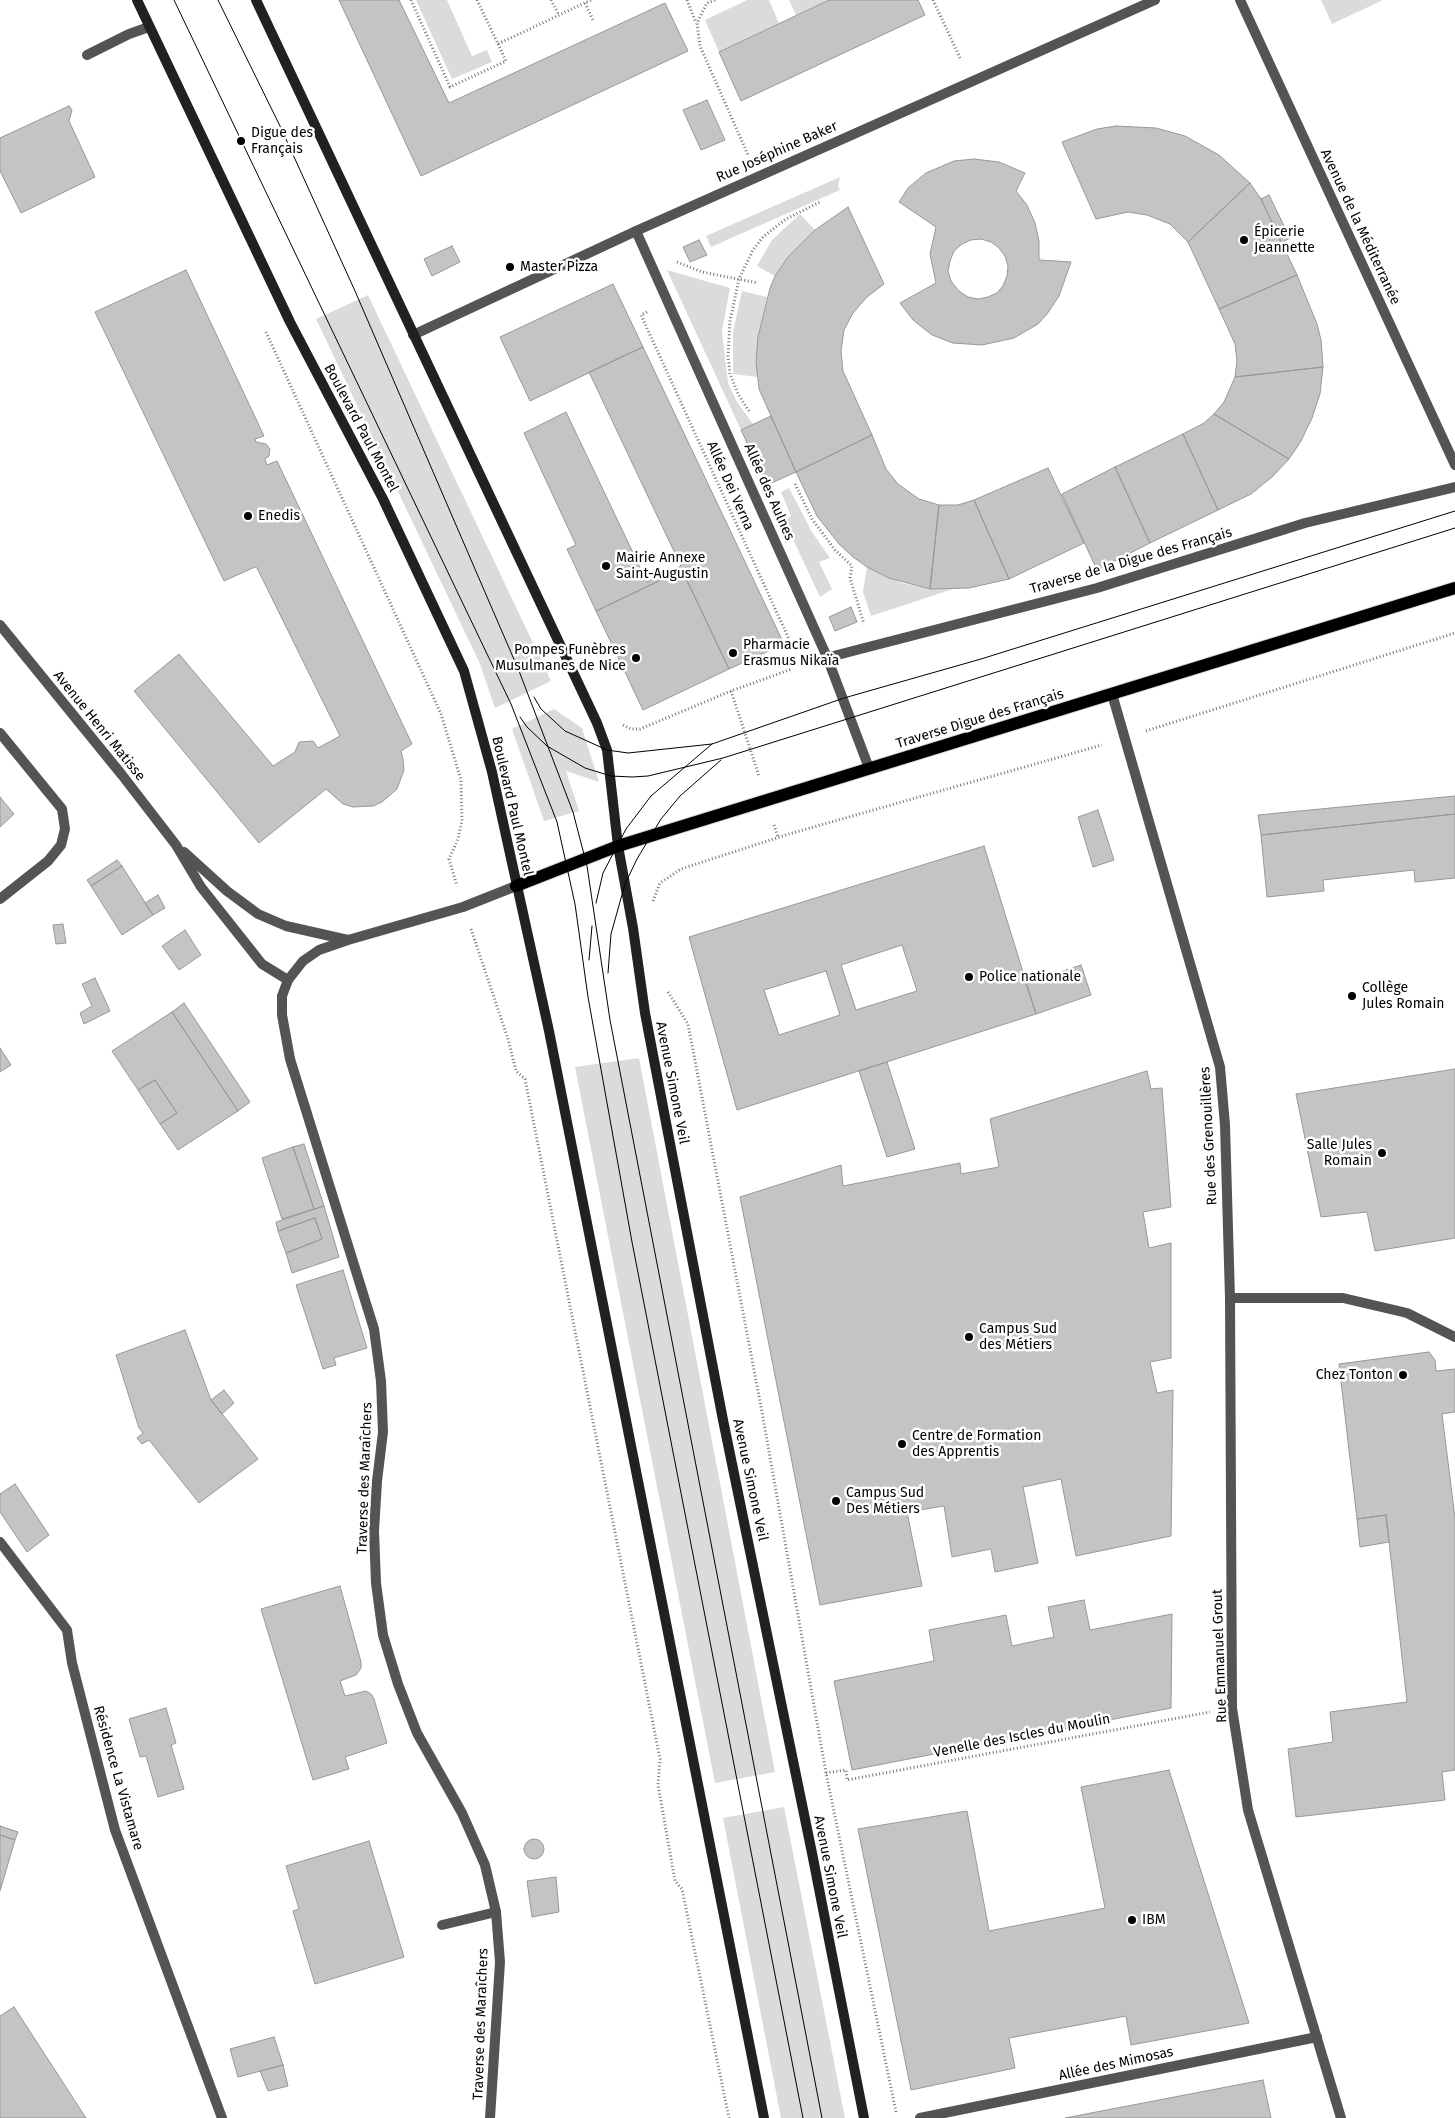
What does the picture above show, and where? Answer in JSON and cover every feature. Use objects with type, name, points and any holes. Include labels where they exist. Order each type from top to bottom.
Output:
[{"type":"main road","name":"Boulevard Paul Montel","points":[[137,0],[290,322],[383,499],[464,671],[492,772],[516,886]]},
{"type":"main road","points":[[256,0],[597,723],[607,750],[618,846]]},
{"type":"main road","name":"Traverse Digue des Français","points":[[516,886],[618,846],[1455,588]]},
{"type":"main road","name":"Avenue Simone Veil","points":[[618,846],[645,1013],[721,1410],[864,2118]]},
{"type":"main road","points":[[516,886],[549,1031],[764,2118]]},
{"type":"street","name":"Rue Joséphine Baker","points":[[413,335],[636,231],[1155,0]]},
{"type":"street","name":"Avenue de la Méditerranée","points":[[1240,0],[1455,465]]},
{"type":"street","points":[[87,55],[149,27]]},
{"type":"street","name":"Allée des Aulnes","points":[[636,231],[828,657],[869,768]]},
{"type":"street","name":"Traverse de la Digue des Français","points":[[814,661],[1097,588],[1305,523],[1455,487]]},
{"type":"street","name":"Avenue Henri Matisse","points":[[0,625],[122,775],[176,845],[201,887],[262,964],[288,980],[303,961],[319,950],[463,907],[516,886]]},
{"type":"street","name":"Rue des Grenouillères","points":[[1112,694],[1220,1067],[1225,1125],[1230,1298]]},
{"type":"street","points":[[0,733],[62,809],[65,829],[61,844],[48,861],[0,899]]},
{"type":"street","name":"Avenue Henri Matisse","points":[[176,845],[227,891],[258,914],[286,926],[348,940]]},
{"type":"street","name":"Traverse des Maraîchers","points":[[288,980],[282,996],[282,1015],[290,1059],[374,1330],[381,1381],[383,1432],[376,1481],[374,1531],[376,1583],[383,1635],[398,1684],[417,1733],[462,1812],[485,1865],[496,1912],[500,1962],[490,2118]]},
{"type":"street","points":[[1230,1298],[1343,1298],[1407,1313],[1455,1337]]},
{"type":"street","name":"Rue Emmanuel Grout","points":[[1230,1298],[1232,1708],[1248,1810],[1342,2118]]},
{"type":"street","name":"Résidence La Vistamare","points":[[0,1542],[66,1630],[72,1663],[115,1830],[222,2118]]},
{"type":"street","points":[[442,1925],[496,1912]]},
{"type":"street","name":"Allée des Mimosas","points":[[920,2118],[1317,2037]]},
{"type":"path","points":[[411,0],[450,87],[506,61],[477,0]]},
{"type":"path","points":[[552,0],[558,15]]},
{"type":"path","points":[[498,44],[591,0]]},
{"type":"path","points":[[687,0],[696,23],[700,46],[758,176]]},
{"type":"path","points":[[696,23],[707,3],[715,0]]},
{"type":"path","points":[[933,0],[970,81]]},
{"type":"path","points":[[585,3],[593,20]]},
{"type":"path","points":[[749,411],[738,394],[730,374],[728,356],[730,321],[739,279],[745,264],[763,237],[786,219],[820,202]]},
{"type":"path","points":[[645,250],[660,249],[670,253],[679,264],[687,267],[702,272],[758,283]]},
{"type":"path","name":"Allée Dei Verna","points":[[641,315],[797,657]]},
{"type":"path","points":[[262,324],[441,714],[461,780],[462,821],[458,839],[449,859],[463,907],[508,1039],[516,1071],[525,1079],[660,1759],[658,1786],[675,1881],[682,1889],[728,2118]]},
{"type":"path","points":[[795,484],[812,519],[835,550],[852,566],[850,578],[872,646]]},
{"type":"path","points":[[651,908],[660,883],[681,869],[778,837],[1124,738],[1455,633]]},
{"type":"path","points":[[621,721],[623,725],[631,729],[640,729],[731,691],[793,668]]},
{"type":"path","points":[[731,691],[778,837]]},
{"type":"path","points":[[665,988],[688,1024],[762,1412],[826,1773],[897,2118]]},
{"type":"path","name":"Venelle des Iscles du Moulin","points":[[826,1773],[846,1770],[847,1780],[1232,1708]]},
{"type":"shaded area","points":[[416,0],[447,0],[472,56],[487,50],[492,62],[452,79]]},
{"type":"shaded area","points":[[747,0],[769,0],[779,23],[719,52],[705,20]]},
{"type":"shaded area","points":[[789,0],[826,0],[826,1],[796,15]]},
{"type":"shaded area","points":[[1321,0],[1381,0],[1381,1],[1332,24]]},
{"type":"shaded area","points":[[840,177],[838,186],[840,190],[711,247],[706,236]]},
{"type":"shaded area","points":[[800,214],[815,230],[788,257],[775,276],[757,266],[772,240]]},
{"type":"shaded area","points":[[667,270],[730,288],[722,331],[728,383],[737,402],[753,424],[741,430]]},
{"type":"shaded area","points":[[742,291],[767,297],[758,337],[757,377],[733,374],[733,332]]},
{"type":"shaded area","points":[[368,295],[551,681],[495,708],[480,664],[316,319]]},
{"type":"shaded area","points":[[789,488],[812,532],[830,558],[819,562],[832,589],[820,597],[784,520],[791,516],[781,492]]},
{"type":"shaded area","points":[[867,567],[902,583],[930,589],[953,589],[871,616],[863,592]]},
{"type":"shaded area","points":[[554,709],[582,728],[599,782],[566,771],[579,811],[544,821],[512,729]]},
{"type":"shaded area","points":[[639,1058],[775,1772],[715,1783],[575,1067]]},
{"type":"shaded area","points":[[784,1807],[845,2118],[781,2118],[723,1818]]},
{"type":"building","points":[[339,0],[399,0],[449,103],[665,3],[688,51],[421,176]]},
{"type":"building","points":[[829,0],[918,0],[925,15],[741,101],[719,52]]},
{"type":"building","points":[[707,100],[725,140],[701,150],[683,110]]},
{"type":"building","points":[[69,106],[72,110],[69,121],[95,177],[21,213],[0,171],[0,138]]},
{"type":"building","points":[[1116,126],[1156,128],[1185,136],[1219,155],[1250,183],[1188,242],[1170,224],[1147,215],[1128,212],[1096,219],[1062,142],[1097,129]]},
{"type":"building","points":[[974,159],[999,162],[1025,173],[1016,191],[1027,205],[1035,223],[1039,241],[1039,260],[1071,262],[1059,296],[1047,314],[1038,324],[1014,338],[982,345],[953,343],[932,335],[913,320],[900,303],[936,283],[930,254],[936,227],[899,202],[908,188],[926,173],[954,161]],"holes":[[[981,239],[991,242],[1005,256],[1008,266],[1003,286],[997,293],[988,297],[978,299],[968,297],[959,291],[951,281],[948,271],[954,251],[962,244],[971,240]]]},
{"type":"building","points":[[1250,183],[1261,199],[1297,275],[1219,309],[1188,242]]},
{"type":"building","points":[[1269,195],[1290,238],[1281,243],[1261,199]]},
{"type":"building","points":[[848,207],[884,284],[867,297],[853,313],[844,330],[841,351],[843,371],[872,435],[796,472],[759,389],[756,362],[758,337],[770,288],[775,276],[788,257],[815,230]]},
{"type":"building","points":[[699,240],[707,255],[690,262],[683,247]]},
{"type":"building","points":[[452,246],[460,262],[432,276],[424,259]]},
{"type":"building","name":"Enedis","points":[[186,270],[264,436],[255,439],[256,442],[266,444],[270,449],[269,456],[265,459],[267,465],[277,461],[412,744],[401,751],[404,770],[397,789],[382,802],[373,806],[353,807],[343,804],[326,789],[259,843],[134,691],[179,654],[273,766],[295,752],[299,742],[313,741],[318,748],[340,736],[257,568],[255,567],[224,581],[95,312]]},
{"type":"building","points":[[1297,275],[1317,324],[1321,340],[1323,367],[1235,377],[1237,361],[1235,344],[1219,309]]},
{"type":"building","points":[[613,284],[643,347],[530,401],[500,337]]},
{"type":"building","points":[[643,347],[784,644],[729,669],[682,570],[596,611],[567,549],[576,545],[524,433],[566,412],[647,582],[681,566],[589,372]]},
{"type":"building","points":[[1323,367],[1320,394],[1312,418],[1301,441],[1289,459],[1214,414],[1224,402],[1235,377]]},
{"type":"building","points":[[1214,414],[1289,459],[1272,477],[1251,494],[1218,510],[1183,434],[1204,423]]},
{"type":"building","points":[[771,416],[796,472],[767,485],[741,430]]},
{"type":"building","points":[[1183,434],[1218,510],[1150,543],[1115,467]]},
{"type":"building","points":[[872,435],[886,469],[898,484],[919,499],[939,505],[930,589],[889,578],[867,567],[853,557],[839,544],[817,516],[796,472]]},
{"type":"building","points":[[1115,467],[1150,543],[1097,570],[1062,494]]},
{"type":"building","points":[[1048,468],[1084,543],[1009,579],[974,500]]},
{"type":"building","points":[[974,500],[1009,579],[969,588],[930,589],[939,505],[958,505]]},
{"type":"building","points":[[682,570],[729,669],[643,710],[596,611]]},
{"type":"building","points":[[851,607],[857,622],[835,631],[829,617]]},
{"type":"building","points":[[1455,796],[1455,814],[1261,835],[1258,815]]},
{"type":"building","points":[[0,797],[14,814],[0,827]]},
{"type":"building","points":[[1098,810],[1114,860],[1093,867],[1078,817]]},
{"type":"building","points":[[1455,814],[1455,878],[1415,882],[1414,870],[1323,880],[1324,891],[1267,897],[1261,835]]},
{"type":"building","name":"Police nationale","points":[[984,846],[1036,1014],[737,1110],[689,937]],"holes":[[[902,945],[917,991],[856,1010],[841,965]],[[826,971],[840,1015],[779,1035],[764,990]]]},
{"type":"building","points":[[117,860],[122,866],[91,886],[87,880]]},
{"type":"building","points":[[122,866],[153,915],[122,935],[91,886]]},
{"type":"building","points":[[158,895],[165,908],[153,915],[145,903]]},
{"type":"building","points":[[63,924],[66,943],[56,944],[53,925]]},
{"type":"building","points":[[185,930],[201,955],[179,970],[162,946]]},
{"type":"building","points":[[1081,965],[1091,995],[1036,1014],[1026,984]]},
{"type":"building","points":[[95,978],[110,1011],[84,1024],[80,1013],[92,1006],[82,984]]},
{"type":"building","points":[[184,1003],[250,1102],[238,1111],[172,1012]]},
{"type":"building","points":[[172,1012],[238,1111],[178,1150],[160,1124],[177,1113],[155,1080],[138,1090],[112,1051]]},
{"type":"building","points":[[0,1048],[11,1065],[0,1072]]},
{"type":"building","points":[[887,1062],[915,1149],[887,1157],[859,1071]]},
{"type":"building","name":"Salle Jules Romain","points":[[1455,1069],[1455,1238],[1375,1251],[1367,1212],[1321,1217],[1296,1094]]},
{"type":"building","name":"Campus Sud des Métiers","points":[[1147,1071],[1151,1089],[1162,1088],[1171,1207],[1143,1212],[1149,1248],[1171,1243],[1171,1358],[1150,1362],[1157,1393],[1173,1390],[1171,1536],[1076,1556],[1061,1479],[1023,1487],[1038,1563],[995,1572],[991,1549],[952,1557],[944,1506],[907,1512],[922,1586],[820,1605],[740,1197],[841,1165],[843,1186],[960,1163],[961,1174],[999,1167],[990,1119]]},
{"type":"building","points":[[155,1080],[177,1113],[160,1124],[138,1090]]},
{"type":"building","points":[[304,1144],[324,1206],[314,1209],[293,1147]]},
{"type":"building","points":[[293,1147],[314,1209],[282,1219],[262,1158]]},
{"type":"building","points":[[324,1206],[339,1257],[292,1273],[286,1253],[322,1239],[315,1218],[278,1231],[276,1222]]},
{"type":"building","points":[[315,1218],[322,1239],[286,1253],[278,1231]]},
{"type":"building","points":[[343,1270],[367,1348],[334,1358],[336,1365],[323,1369],[296,1285]]},
{"type":"building","points":[[185,1330],[211,1400],[258,1459],[199,1503],[149,1440],[142,1444],[137,1438],[143,1433],[139,1428],[116,1355]]},
{"type":"building","points":[[1429,1352],[1435,1360],[1436,1371],[1455,1369],[1455,1412],[1442,1414],[1455,1518],[1455,1770],[1442,1772],[1445,1800],[1296,1817],[1288,1749],[1333,1742],[1330,1712],[1407,1702],[1386,1515],[1357,1519],[1339,1364]]},
{"type":"building","points":[[224,1390],[234,1403],[222,1414],[211,1400]]},
{"type":"building","points":[[15,1484],[49,1535],[27,1552],[0,1512],[0,1494]]},
{"type":"building","points":[[1386,1515],[1389,1542],[1360,1547],[1357,1519]]},
{"type":"building","points":[[340,1586],[361,1668],[356,1675],[340,1681],[345,1696],[366,1691],[371,1694],[387,1743],[345,1757],[349,1769],[313,1780],[261,1609]]},
{"type":"building","points":[[1084,1600],[1090,1630],[1172,1614],[1171,1708],[852,1770],[834,1681],[934,1661],[929,1630],[1006,1615],[1012,1646],[1054,1637],[1048,1607]]},
{"type":"building","points":[[166,1708],[176,1743],[171,1745],[184,1789],[158,1797],[146,1756],[140,1757],[129,1719]]},
{"type":"building","name":"IBM","points":[[1169,1770],[1249,2023],[1131,2045],[1126,2016],[1009,2038],[1015,2068],[911,2090],[858,1829],[967,1811],[989,1931],[1105,1908],[1081,1787]]},
{"type":"building","points":[[0,1826],[18,1832],[15,1840],[0,1835]]},
{"type":"building","points":[[0,1835],[15,1840],[0,1891]]},
{"type":"building","points":[[534,1839],[541,1842],[544,1849],[541,1856],[534,1859],[527,1856],[524,1849],[527,1842]]},
{"type":"building","points":[[369,1841],[404,1957],[315,1984],[293,1911],[299,1909],[286,1866]]},
{"type":"building","points":[[556,1877],[559,1912],[532,1917],[527,1881]]},
{"type":"building","points":[[14,2007],[86,2118],[0,2118],[0,2016]]},
{"type":"building","points":[[274,2037],[283,2065],[238,2077],[230,2049]]},
{"type":"building","points":[[283,2065],[288,2086],[268,2091],[260,2071]]},
{"type":"building","points":[[1263,2080],[1271,2118],[1065,2118]]},
{"type":"tram line","points":[[174,0],[511,704],[557,822],[575,904],[588,997],[632,1242],[803,2118]]},
{"type":"tram line","points":[[218,0],[280,126],[355,291],[519,671],[573,812],[587,866],[610,1020],[822,2118]]},
{"type":"tram line","points":[[534,697],[541,709],[565,731],[607,750],[628,753],[712,744],[844,698],[981,659],[1455,511]]},
{"type":"tram line","points":[[520,717],[527,727],[547,746],[585,768],[611,776],[648,776],[723,758],[1455,528]]},
{"type":"tram line","points":[[596,903],[603,873],[626,829],[651,796],[712,744]]},
{"type":"tram line","points":[[608,973],[611,934],[625,884],[637,859],[661,819],[680,796],[721,760]]},
{"type":"tram line","points":[[589,960],[592,926]]},
{"type":"place","name":"Digue des Français","points":[[241,141]]},
{"type":"place","name":"Épicerie Jeannette","points":[[1244,240]]},
{"type":"place","name":"Master Pizza","points":[[510,267]]},
{"type":"place","name":"Enedis","points":[[248,516]]},
{"type":"place","name":"Mairie Annexe Saint-Augustin","points":[[606,566]]},
{"type":"place","name":"Pharmacie Erasmus Nikaïa","points":[[733,653]]},
{"type":"place","name":"Pompes Funèbres Musulmanes de Nice","points":[[636,658]]},
{"type":"place","name":"Police nationale","points":[[969,977]]},
{"type":"place","name":"Collège Jules Romain","points":[[1352,996]]},
{"type":"place","name":"Salle Jules Romain","points":[[1382,1153]]},
{"type":"place","name":"Campus Sud des Métiers","points":[[969,1337]]},
{"type":"place","name":"Chez Tonton","points":[[1403,1375]]},
{"type":"place","name":"Centre de Formation des Apprentis","points":[[902,1444]]},
{"type":"place","name":"Campus Sud Des Métiers","points":[[836,1501]]},
{"type":"place","name":"IBM","points":[[1132,1920]]}]
